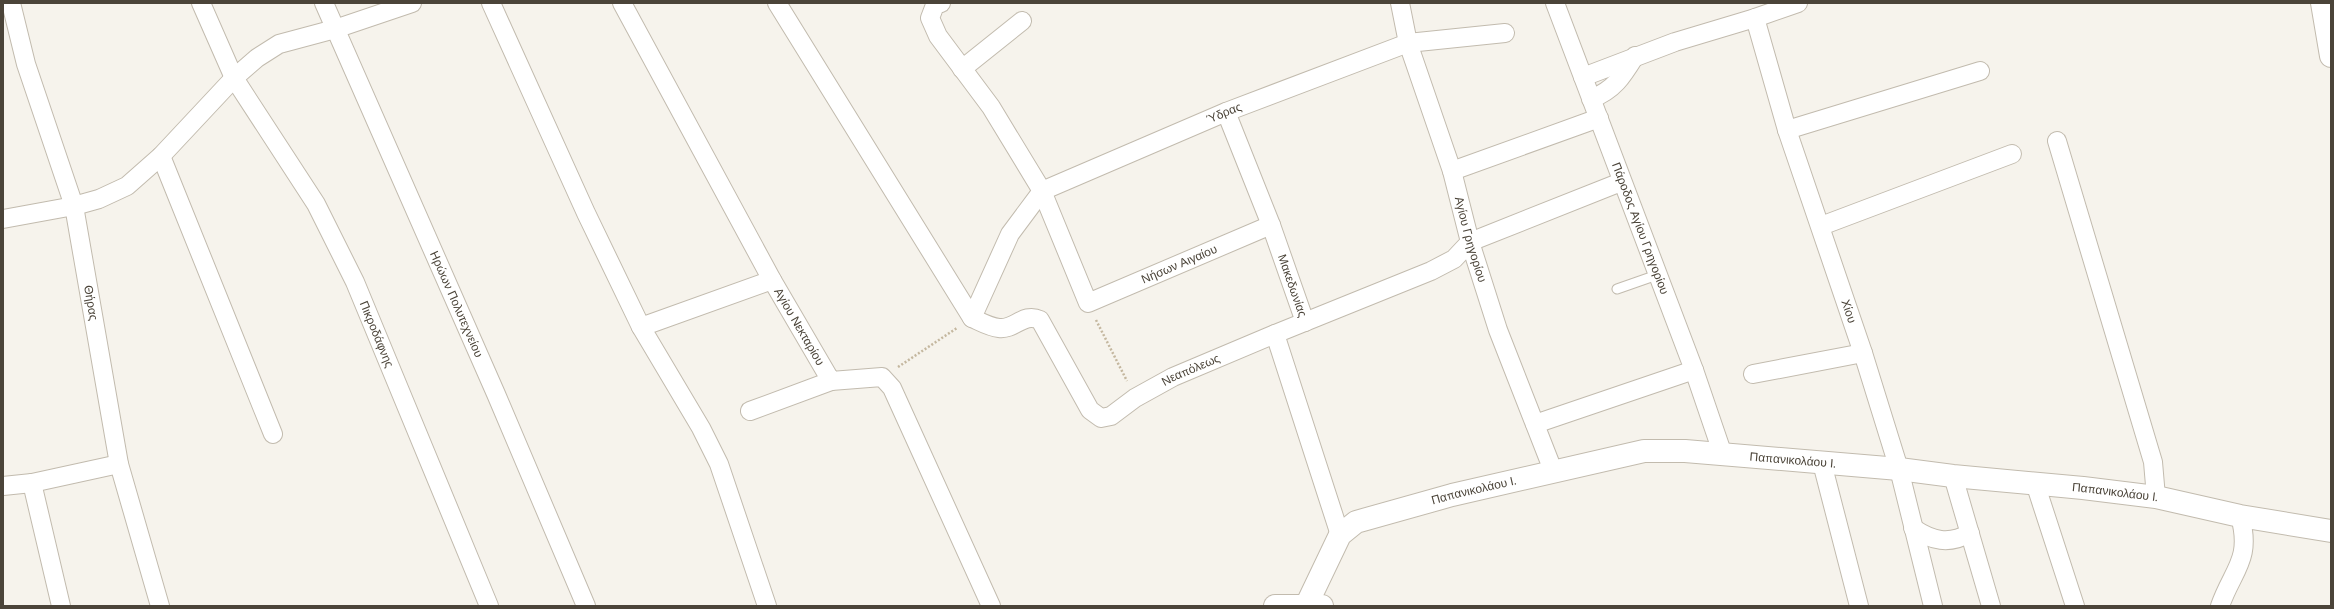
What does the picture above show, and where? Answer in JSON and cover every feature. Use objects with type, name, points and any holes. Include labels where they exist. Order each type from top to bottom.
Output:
[{"type":"street","name":"Θήρας","points":[[11,3],[26,64],[74,206],[119,464],[160,606]]},
{"type":"street","name":"Πικροδάφνης","points":[[201,3],[234,78],[316,204],[355,282],[489,606]]},
{"type":"street","name":"Ηρώων Πολυτεχνείου","points":[[324,3],[496,394],[586,606]]},
{"type":"street","points":[[3,219],[74,206],[99,199],[126,186],[161,156],[234,78],[257,58],[279,44],[335,29],[412,3]]},
{"type":"street","points":[[491,3],[586,213],[641,327],[701,428],[719,464],[767,606]]},
{"type":"street","name":"Αγίου Νεκταρίου","points":[[622,3],[772,280],[831,381]]},
{"type":"street","points":[[777,3],[972,318]]},
{"type":"street","name":"Αγίου Γρηγορίου","points":[[1400,3],[1408,43],[1452,171],[1470,242],[1498,330],[1554,472]]},
{"type":"street","name":"Πάροδος Αγίου Γρηγορίου","points":[[1555,3],[1599,118],[1621,182],[1694,370],[1723,456]]},
{"type":"street","points":[[1583,77],[1635,56],[1798,3]]},
{"type":"street","points":[[2322,3],[2331,56]]},
{"type":"street","points":[[938,4],[930,18],[938,36],[991,107],[1042,191],[1088,303]]},
{"type":"street","name":"Χίου","points":[[1755,18],[1787,130],[1821,226],[1863,353],[1899,469],[1933,606]]},
{"type":"street","points":[[962,69],[1022,21]]},
{"type":"street","name":"Ύδρας","points":[[1042,191],[1226,112],[1408,43],[1504,33]]},
{"type":"street","points":[[1591,99],[1606,93],[1621,78],[1635,56]]},
{"type":"street","points":[[1787,130],[1980,71]]},
{"type":"street","name":"Μακεδωνίας","points":[[1226,112],[1271,226],[1305,322],[1275,334]]},
{"type":"street","points":[[1452,171],[1599,118]]},
{"type":"street","points":[[2057,141],[2153,462],[2156,497]]},
{"type":"street","points":[[1821,226],[2012,154]]},
{"type":"street","points":[[161,156],[273,434]]},
{"type":"street","points":[[1305,322],[1431,271],[1454,259],[1470,242],[1621,182]]},
{"type":"street","points":[[972,318],[1010,234],[1042,191]]},
{"type":"street","name":"Νήσων Αιγαίου","points":[[1088,303],[1271,226]]},
{"type":"street","points":[[641,327],[772,280]]},
{"type":"street","name":"Νεαπόλεως","points":[[972,318],[999,328],[1008,327],[1026,317],[1033,316],[1040,320],[1090,410],[1101,418],[1112,416],[1135,398],[1173,377],[1275,334]]},
{"type":"street","points":[[1275,334],[1340,535]]},
{"type":"street","points":[[1753,374],[1863,353]]},
{"type":"street","points":[[1535,424],[1694,370]]},
{"type":"street","points":[[750,411],[831,381],[882,377],[898,399],[991,606]]},
{"type":"street","name":"Παπανικολάου Ι.","points":[[1315,605],[1340,535],[1356,522],[1452,495],[1644,451],[1686,451],[1723,456],[1899,469],[2156,497],[2240,516],[2331,532]]},
{"type":"street","points":[[1822,463],[1860,606]]},
{"type":"street","points":[[3,486],[32,483],[119,464]]},
{"type":"street","points":[[1953,476],[1991,606]]},
{"type":"street","points":[[32,483],[61,606]]},
{"type":"street","points":[[2035,483],[2075,606]]},
{"type":"street","points":[[2220,606],[2239,568],[2242,556],[2244,531],[2240,516]]},
{"type":"street","points":[[1913,528],[1927,537],[1948,541],[1959,539],[1970,534]]},
{"type":"street","points":[[1276,606],[1315,605]]},
{"type":"lane","points":[[1617,289],[1657,275]]},
{"type":"path","points":[[1088,303],[1135,398]]},
{"type":"path","points":[[882,377],[972,318]]}]
